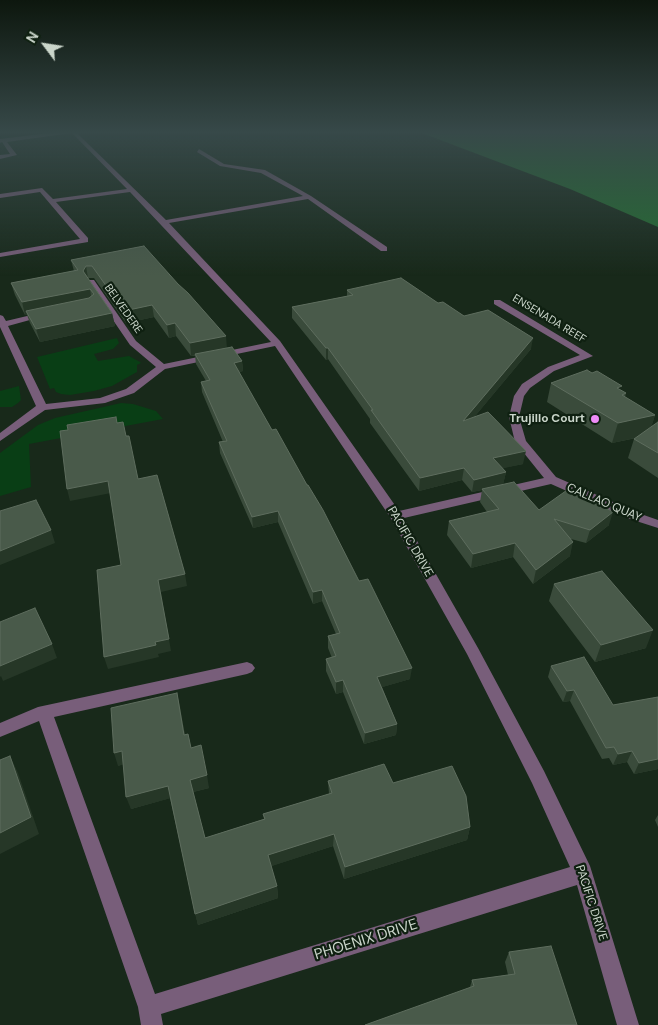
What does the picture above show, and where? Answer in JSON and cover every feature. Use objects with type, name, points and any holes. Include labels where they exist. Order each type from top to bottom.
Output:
[{"type":"street","name":"PACIFIC DRIVE","points":[[121,180],[164,222],[277,343],[396,516],[473,652],[525,752],[583,873],[628,1025]]},
{"type":"street","points":[[279,180],[309,197],[384,249]]},
{"type":"street","points":[[0,196],[42,190],[85,240],[0,255]]},
{"type":"street","points":[[53,201],[131,190]]},
{"type":"street","points":[[164,222],[309,197]]},
{"type":"street","name":"BELVEDERE","points":[[91,282],[133,344],[162,367]]},
{"type":"street","name":"ENSENADA REEF","points":[[497,302],[588,356]]},
{"type":"street","points":[[42,407],[1,321],[56,313]]},
{"type":"street","points":[[0,438],[42,407],[100,401],[130,391],[162,367],[277,343]]},
{"type":"street","name":"CALLAO QUAY","points":[[588,356],[550,369],[531,380],[519,396],[514,417],[521,442],[552,480],[634,516],[658,524]]},
{"type":"street","name":"CALLAO QUAY","points":[[396,516],[552,480]]},
{"type":"street","points":[[0,730],[44,712],[247,668]]},
{"type":"street","name":"PHOENIX DRIVE","points":[[44,712],[151,1016],[583,873]]},
{"type":"shaded area","points":[[546,180],[658,180],[658,227]]},
{"type":"shaded area","points":[[117,338],[119,343],[113,349],[94,354],[98,361],[129,356],[141,363],[137,365],[137,372],[112,386],[94,391],[70,395],[56,392],[54,388],[50,389],[37,357]]},
{"type":"shaded area","points":[[19,386],[21,400],[12,407],[0,407],[0,391]]},
{"type":"shaded area","points":[[121,403],[133,404],[156,411],[163,419],[29,444],[31,487],[0,496],[0,453],[38,425],[55,418]]},
{"type":"building","points":[[144,246],[226,336],[190,343],[175,323],[167,325],[152,305],[124,311],[92,266],[86,266],[83,271],[112,313],[36,329],[26,311],[89,298],[94,294],[90,289],[22,302],[11,283],[78,270],[71,260]]},
{"type":"building","points":[[401,278],[438,303],[443,302],[464,316],[488,310],[533,338],[463,421],[488,412],[526,451],[493,458],[506,472],[474,480],[464,468],[420,478],[328,348],[326,348],[292,307],[353,295],[347,290]]},
{"type":"building","points":[[232,347],[242,361],[234,363],[272,430],[276,429],[323,510],[359,581],[368,579],[412,668],[377,677],[397,724],[365,733],[343,680],[336,682],[326,659],[336,656],[328,636],[340,633],[322,590],[313,592],[278,511],[252,517],[219,442],[227,441],[201,382],[210,380],[195,354]]},
{"type":"building","points":[[587,370],[592,373],[597,371],[622,386],[617,388],[626,393],[622,395],[655,415],[618,423],[551,383]]},
{"type":"building","points":[[116,417],[117,423],[123,422],[126,436],[129,436],[138,479],[157,475],[185,574],[158,580],[169,639],[155,642],[156,645],[104,657],[97,570],[121,565],[108,481],[67,489],[60,431],[68,430],[67,425]]},
{"type":"building","points":[[658,422],[658,453],[634,439]]},
{"type":"building","points":[[514,482],[539,510],[570,488],[613,512],[590,530],[554,519],[573,542],[536,570],[515,543],[473,554],[449,521],[499,509],[482,489]]},
{"type":"building","points":[[36,500],[51,530],[0,551],[0,511]]},
{"type":"building","points":[[602,571],[653,630],[601,645],[554,584]]},
{"type":"building","points":[[35,608],[52,644],[0,666],[0,622]]},
{"type":"building","points":[[584,657],[613,705],[658,697],[658,759],[639,763],[632,751],[618,754],[614,747],[606,748],[574,690],[567,691],[551,666]]},
{"type":"building","points":[[177,693],[184,735],[188,734],[191,748],[201,745],[207,775],[190,780],[205,838],[265,819],[263,814],[332,793],[328,781],[384,764],[393,783],[452,766],[466,796],[470,827],[345,867],[334,834],[268,855],[277,886],[195,914],[168,786],[126,797],[122,751],[114,753],[111,708]]},
{"type":"building","points":[[10,756],[31,817],[0,833],[0,760]]},
{"type":"building","points":[[551,946],[577,1025],[365,1025],[474,986],[472,980],[515,974],[509,952]]},
{"type":"place","name":"Trujillo Court","points":[[595,419]]}]
